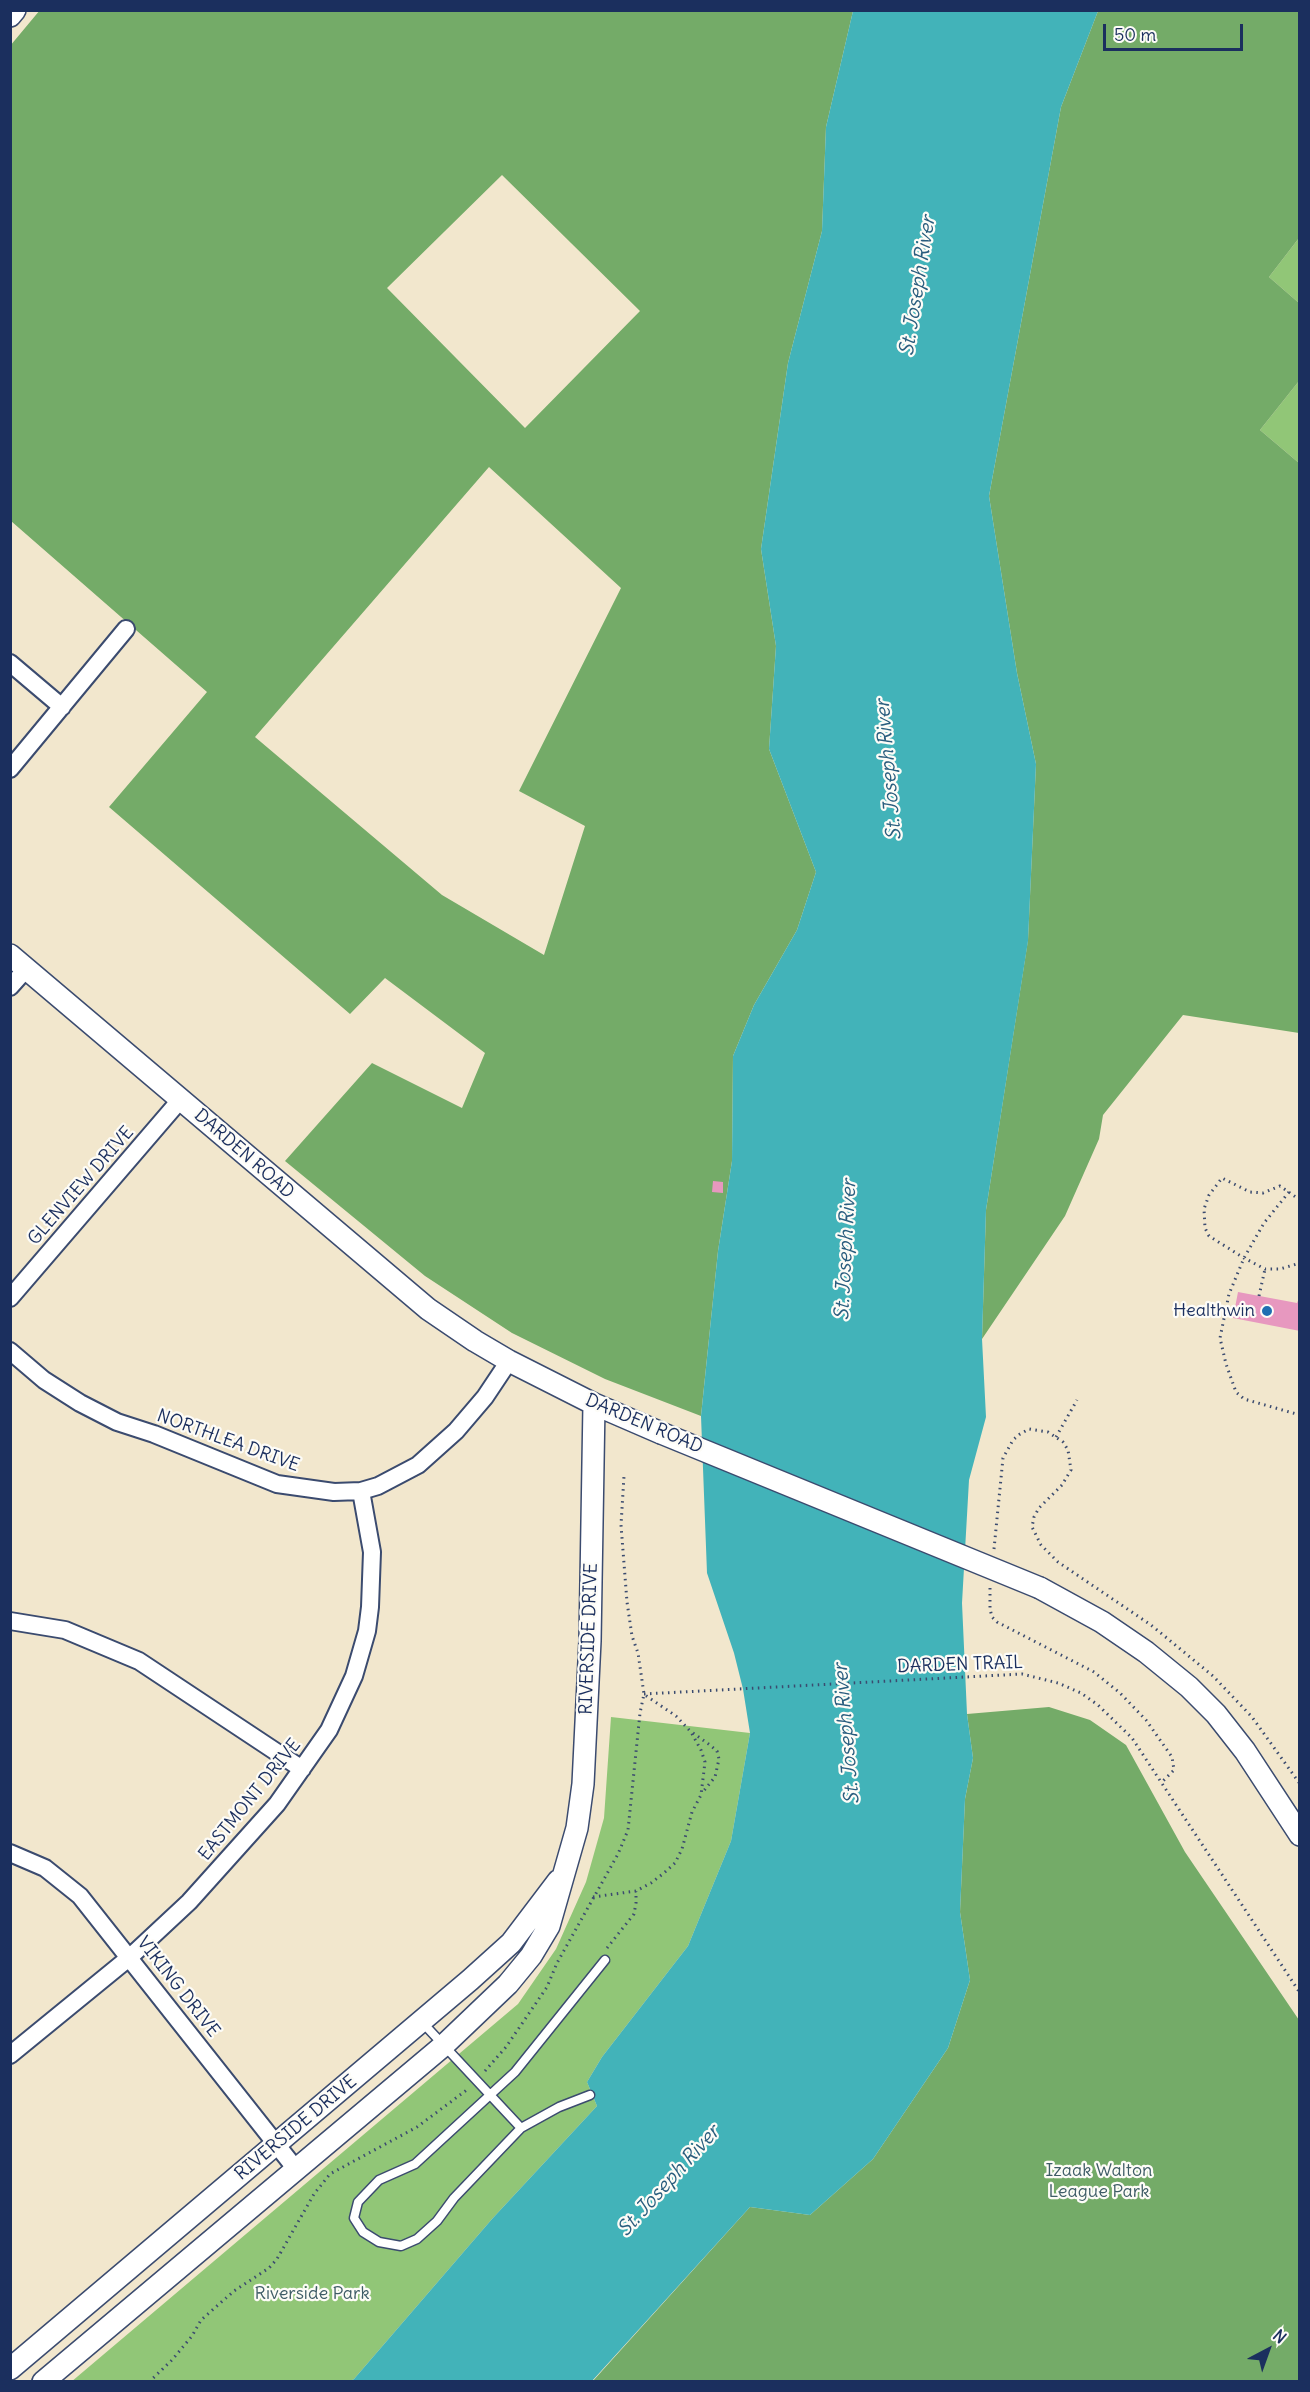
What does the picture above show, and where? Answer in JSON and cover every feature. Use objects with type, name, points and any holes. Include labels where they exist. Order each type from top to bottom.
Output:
[{"type":"street","points":[[10,16],[15,10]]},
{"type":"street","points":[[10,769],[126,629]]},
{"type":"street","points":[[10,663],[62,707]]},
{"type":"street","name":"DARDEN ROAD","points":[[10,955],[428,1309],[475,1341],[594,1404],[1040,1588],[1102,1622],[1146,1652],[1189,1687],[1216,1714],[1245,1751],[1299,1835]]},
{"type":"street","points":[[10,987],[27,968]]},
{"type":"street","name":"GLENVIEW DRIVE","points":[[10,1298],[181,1099]]},
{"type":"street","name":"NORTHLEA DRIVE","points":[[10,1351],[44,1380],[80,1403],[117,1422],[277,1484],[334,1492],[361,1491],[378,1486],[418,1465],[438,1448],[485,1397],[509,1361]]},
{"type":"street","name":"RIVERSIDE DRIVE","points":[[43,2382],[443,2046],[508,1984],[531,1956],[549,1926],[577,1828],[583,1784],[590,1641],[594,1404]]},
{"type":"street","name":"EASTMONT DRIVE","points":[[10,2055],[130,1957],[189,1902],[277,1804],[329,1730],[354,1676],[367,1631],[372,1582],[372,1552],[361,1491]]},
{"type":"street","points":[[10,1621],[65,1630],[139,1660],[302,1769]]},
{"type":"street","name":"VIKING DRIVE","points":[[10,1853],[45,1868],[80,1896],[295,2168]]},
{"type":"street","name":"RIVERSIDE DRIVE","points":[[10,2369],[511,1943],[565,1871]]},
{"type":"lane","points":[[590,2095],[559,2106],[521,2128],[454,2198],[437,2222],[417,2239],[401,2246],[379,2242],[363,2232],[354,2218],[358,2202],[379,2180],[415,2164],[515,2072],[605,1960]]},
{"type":"lane","points":[[421,2021],[521,2128]]},
{"type":"path","points":[[1299,1200],[1280,1186],[1263,1193],[1250,1192],[1222,1178],[1209,1195],[1204,1209],[1204,1228],[1209,1236],[1244,1258],[1265,1269],[1280,1269],[1299,1263]]},
{"type":"path","points":[[1289,1192],[1264,1223],[1244,1258],[1229,1294],[1220,1338],[1236,1392],[1244,1399],[1299,1415]]},
{"type":"path","points":[[1259,1296],[1265,1269]]},
{"type":"path","points":[[1056,1437],[1077,1400]]},
{"type":"path","name":"DARDEN TRAIL","points":[[691,1732],[670,1711],[644,1694],[1022,1674],[1058,1683],[1081,1693],[1098,1705],[1132,1738],[1299,1993]]},
{"type":"path","points":[[593,1898],[636,1891],[651,1883],[675,1863],[682,1849],[692,1812],[701,1795],[715,1777],[719,1759],[717,1751],[691,1732]]},
{"type":"path","points":[[691,1732],[705,1762],[701,1795]]},
{"type":"path","points":[[605,1960],[604,1952],[634,1914],[636,1891]]},
{"type":"green space","points":[[40,10],[853,11],[826,127],[822,231],[788,363],[761,549],[776,646],[769,749],[816,872],[797,930],[754,1005],[733,1056],[732,1161],[718,1251],[701,1416],[605,1379],[512,1333],[425,1276],[285,1161],[372,1063],[462,1108],[485,1053],[385,978],[350,1014],[109,807],[207,692],[11,521],[10,46]],"holes":[[[502,175],[640,311],[525,428],[387,288]],[[489,467],[621,588],[519,791],[585,826],[544,955],[442,895],[255,737]]]},
{"type":"green space","points":[[1098,11],[1299,11],[1299,238],[1269,277],[1299,303],[1299,381],[1260,430],[1299,463],[1299,1033],[1183,1015],[1103,1115],[1099,1139],[1065,1216],[982,1339],[986,1210],[1028,940],[1036,764],[1017,673],[989,496],[1061,107]]},
{"type":"green space","points":[[1299,238],[1299,303],[1269,277]]},
{"type":"green space","points":[[1299,381],[1299,463],[1260,430]]},
{"type":"green space","name":"Izaak Walton League Park","points":[[1049,1707],[1090,1720],[1126,1745],[1185,1852],[1299,2020],[1299,2381],[592,2382],[750,2207],[810,2215],[873,2159],[948,2048],[970,1980],[960,1912],[965,1799],[973,1758],[967,1714]]},
{"type":"green space","name":"Riverside Park","points":[[611,1717],[750,1733],[731,1841],[688,1946],[602,2057],[587,2082],[597,2106],[492,2219],[349,2382],[71,2382],[518,2004],[556,1949],[586,1882],[604,1818]]},
{"type":"water","name":"St. Joseph River","points":[[853,11],[1098,11],[1061,107],[989,496],[1017,673],[1036,764],[1028,941],[986,1210],[982,1339],[986,1417],[969,1480],[962,1603],[967,1714],[973,1758],[965,1799],[960,1912],[970,1980],[948,2048],[873,2159],[810,2215],[750,2207],[592,2381],[349,2382],[492,2219],[597,2106],[587,2082],[602,2057],[688,1946],[731,1841],[750,1733],[734,1653],[707,1573],[701,1416],[718,1251],[732,1161],[733,1056],[754,1005],[797,930],[816,872],[769,749],[776,646],[761,549],[788,363],[822,231],[826,127]]},
{"type":"building","points":[[713,1181],[723,1182],[723,1193],[712,1192]]},
{"type":"building","name":"Healthwin","points":[[1238,1292],[1297,1303],[1300,1296],[1300,1331],[1233,1318]]},
{"type":"place","name":"Healthwin","points":[[1267,1311]]}]
